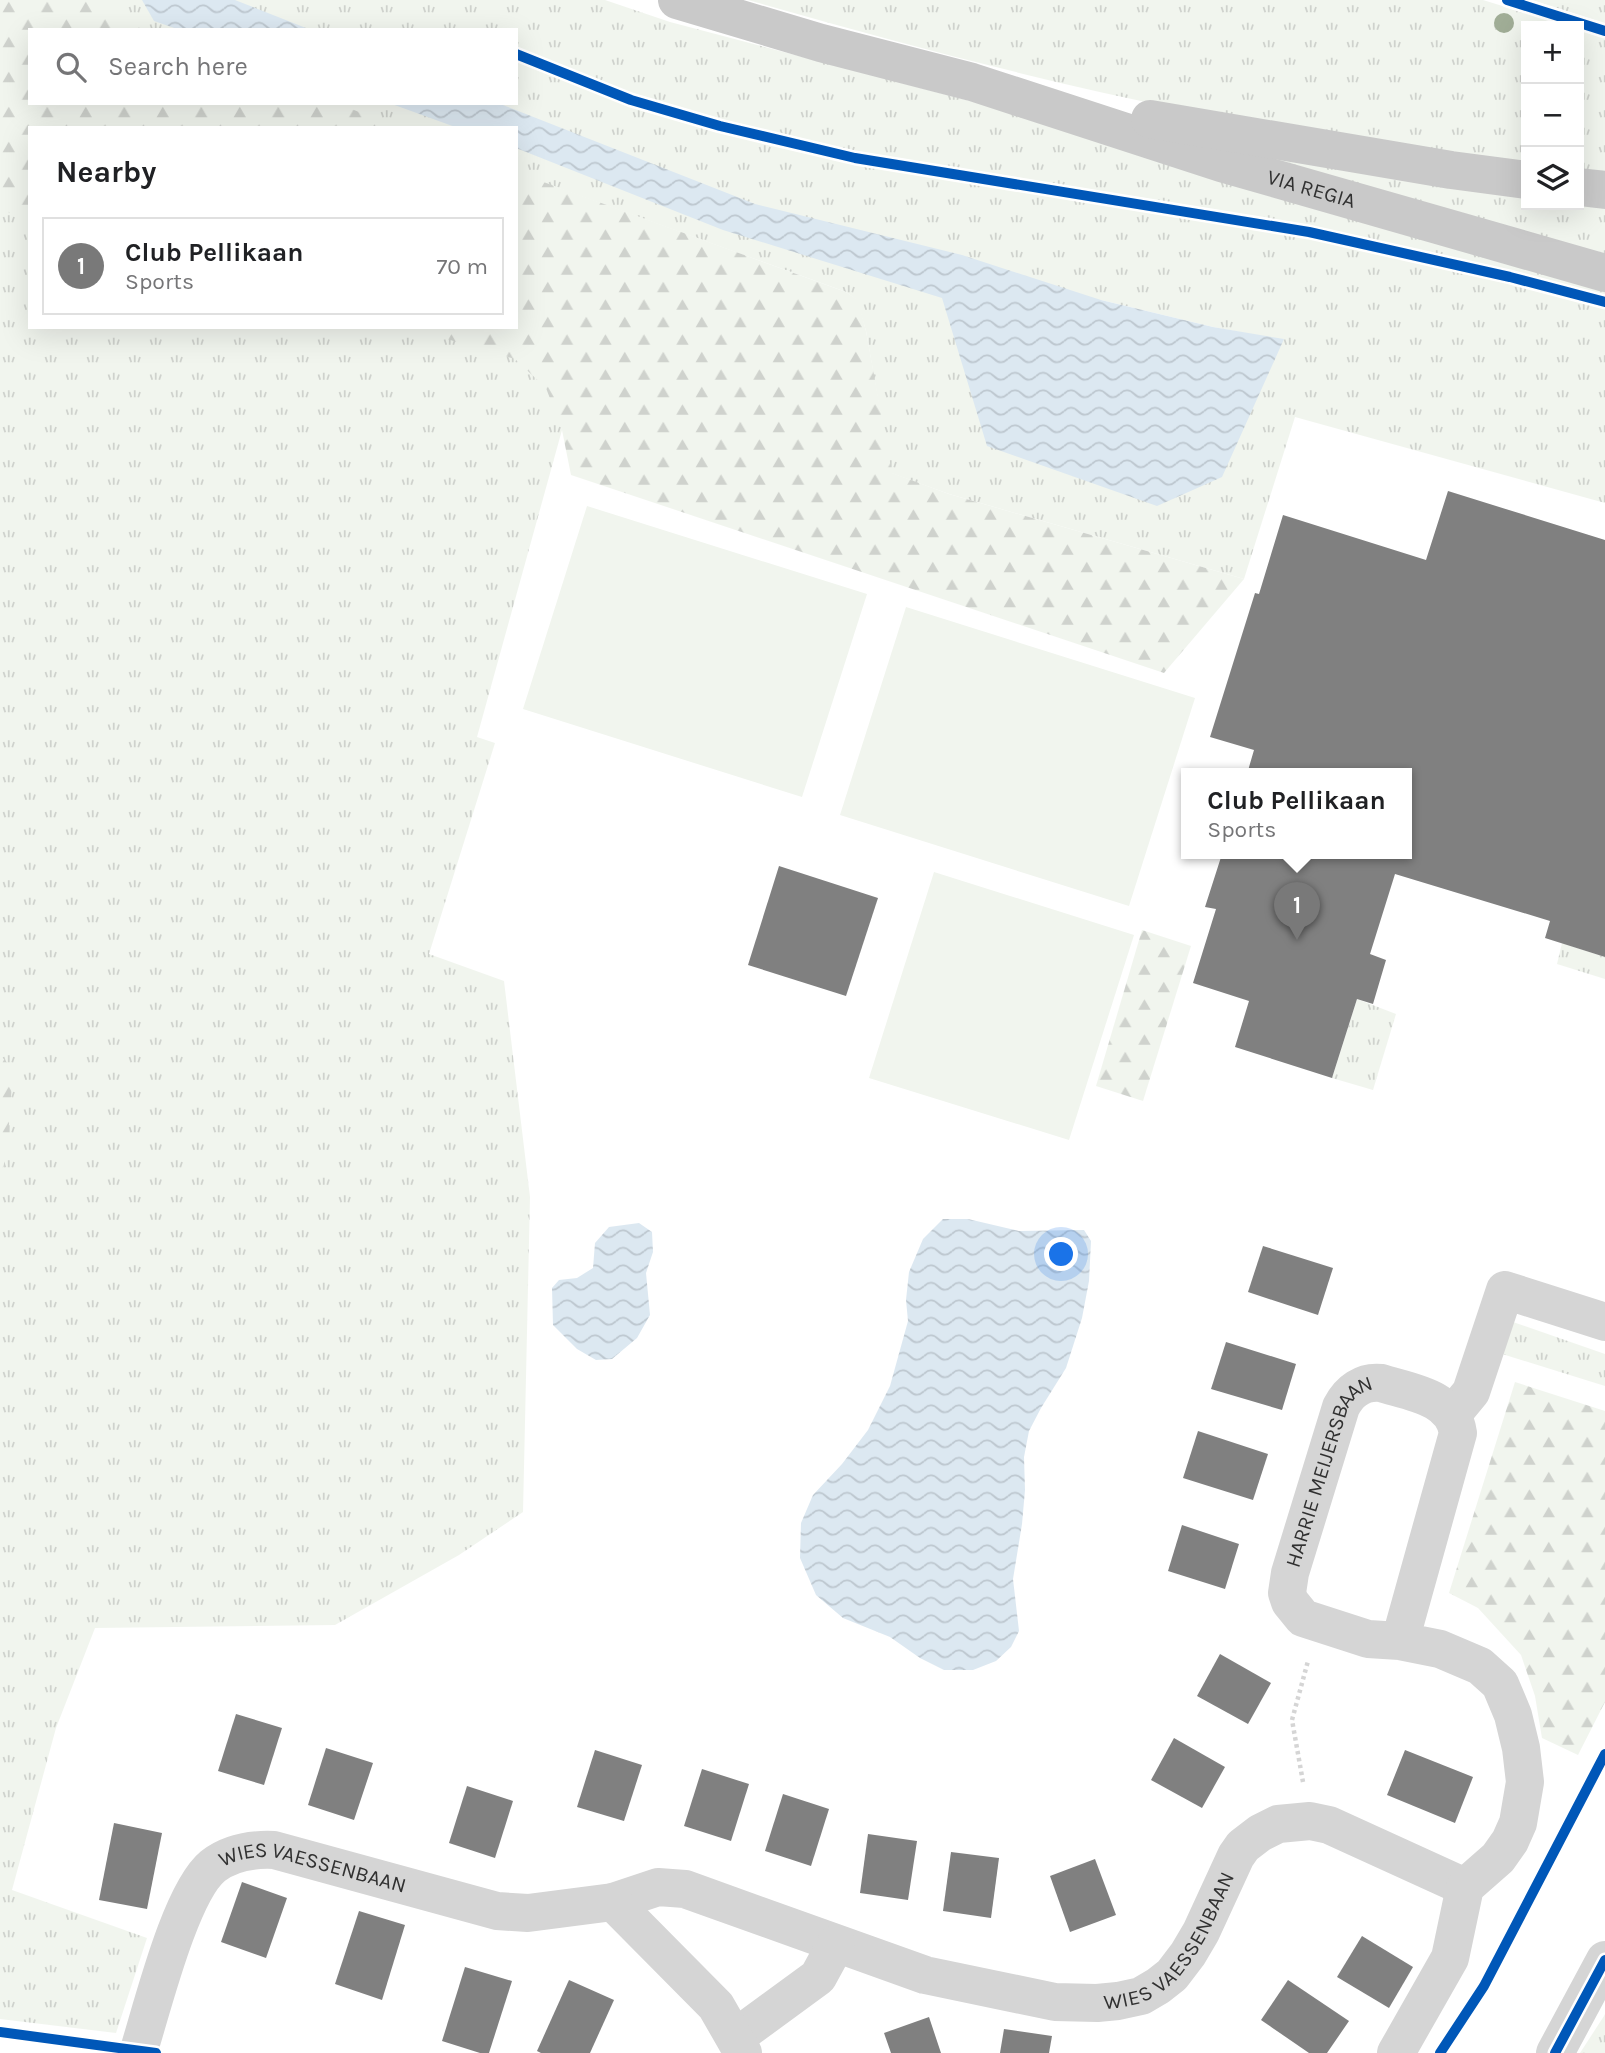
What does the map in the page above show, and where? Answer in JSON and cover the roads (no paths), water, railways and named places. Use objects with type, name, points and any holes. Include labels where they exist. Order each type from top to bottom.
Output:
[{"type":"main road","name":"VIA REGIA","points":[[677,0],[821,43],[1020,96],[1221,163],[1605,273]]},
{"type":"main road","name":"VIA REGIA","points":[[1020,96],[1451,170],[1521,179]]},
{"type":"main road","points":[[1584,188],[1605,190]]},
{"type":"street","points":[[1400,1641],[1457,1439],[1457,1426],[1452,1415],[1471,1392],[1505,1290],[1605,1322]]},
{"type":"street","name":"HARRIE MEIJERSBAAN","points":[[1452,1415],[1434,1400],[1381,1383],[1366,1384],[1348,1396],[1341,1407],[1288,1583],[1290,1602],[1303,1618],[1368,1639],[1400,1641],[1440,1649],[1480,1666],[1500,1684],[1513,1715],[1524,1765],[1524,1792],[1518,1823],[1510,1841],[1498,1858],[1465,1887]]},
{"type":"street","name":"WIES VAESSENBAAN","points":[[138,2053],[172,1946],[195,1887],[214,1865],[241,1852],[257,1849],[274,1850],[507,1913],[528,1913],[613,1902],[658,1887],[685,1889],[925,1975],[1030,1998],[1097,2003],[1141,1996],[1172,1975],[1201,1932],[1243,1846],[1278,1824],[1310,1821],[1329,1825],[1465,1887]]},
{"type":"street","points":[[1396,2053],[1450,1958],[1465,1887]]},
{"type":"street","points":[[613,1902],[716,2006],[739,2045],[818,1976],[836,1944]]},
{"type":"street","points":[[1555,2053],[1605,1961]]},
{"type":"water","points":[[142,0],[235,0],[306,28],[174,28],[154,21]]},
{"type":"water","points":[[395,105],[503,105],[755,204],[962,255],[1101,300],[1213,327],[1284,339],[1222,477],[1157,506],[987,446],[942,298],[723,230],[518,149],[518,126],[452,126]]},
{"type":"water","points":[[943,1219],[968,1219],[1019,1231],[1084,1230],[1091,1241],[1089,1281],[1082,1318],[1066,1368],[1029,1431],[1024,1457],[1022,1524],[1013,1579],[1019,1631],[1011,1647],[996,1661],[973,1670],[944,1670],[920,1658],[890,1637],[843,1618],[816,1595],[800,1558],[801,1523],[813,1495],[842,1464],[868,1430],[890,1386],[908,1321],[906,1300],[909,1272],[923,1239]]},
{"type":"water","points":[[639,1223],[652,1232],[653,1252],[646,1273],[650,1315],[637,1338],[612,1359],[596,1360],[577,1349],[553,1325],[552,1288],[559,1280],[577,1278],[593,1268],[595,1243],[609,1227]]},
{"type":"place","name":"Club Pellikaan","points":[[1297,940]]}]
